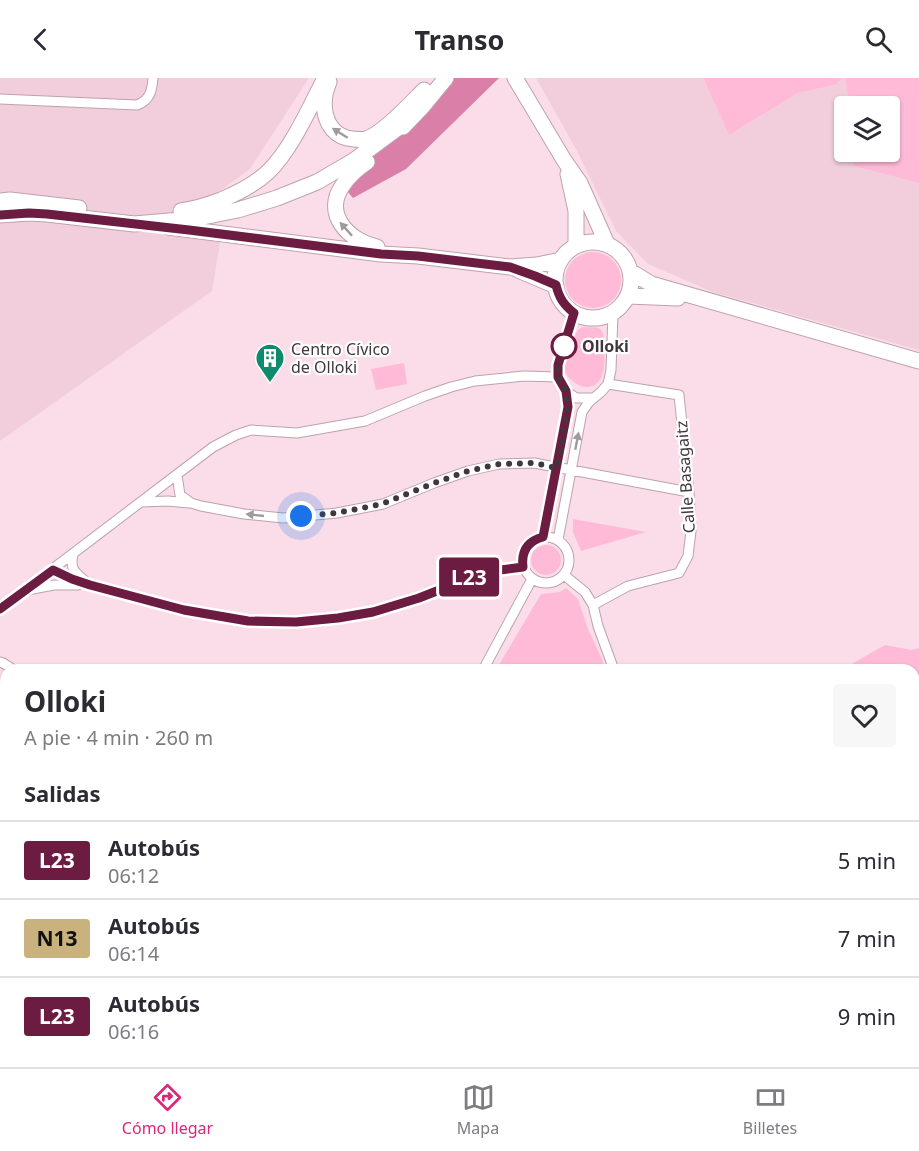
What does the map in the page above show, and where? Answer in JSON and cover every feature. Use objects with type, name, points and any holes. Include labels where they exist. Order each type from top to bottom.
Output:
[{"type":"highway","points":[[135,219],[188,210],[216,202],[239,193],[254,183],[269,171],[290,143],[325,78]]},
{"type":"highway","points":[[331,78],[324,95],[324,110],[330,125],[334,131],[349,139],[366,139],[386,128],[438,78]]},
{"type":"highway","points":[[418,256],[365,244],[348,233],[338,220],[335,206],[342,185],[357,169],[387,146],[446,78]]},
{"type":"highway","points":[[515,78],[580,183],[607,244]]},
{"type":"highway","points":[[0,215],[29,213],[135,219],[193,219],[238,210],[318,182],[353,161],[409,120]]},
{"type":"highway","points":[[564,160],[576,212],[576,246]]},
{"type":"highway","points":[[0,201],[28,202],[381,254],[510,267],[537,266],[561,260]]},
{"type":"highway","points":[[596,242],[607,244],[622,254],[627,262],[631,284],[628,296],[622,306],[613,313],[603,317],[583,317],[565,306],[559,296],[555,276],[561,260],[576,246],[596,242]]},
{"type":"highway","points":[[510,267],[556,285]]},
{"type":"highway","points":[[630,271],[651,284],[919,361]]},
{"type":"highway","points":[[628,296],[696,298]]},
{"type":"street","points":[[0,99],[130,106],[148,99],[153,89],[153,78]]},
{"type":"street","points":[[0,193],[28,202]]},
{"type":"street","points":[[574,313],[558,365],[558,377],[566,391],[572,396],[593,398]]},
{"type":"street","points":[[558,540],[582,412],[608,384],[611,370],[613,313]]},
{"type":"street","points":[[0,609],[213,447],[236,435],[251,430],[297,433],[365,421],[425,396],[467,383],[524,376],[558,377]]},
{"type":"street","name":"Calle Basagaitz","points":[[593,605],[628,586],[679,573],[688,556],[691,531],[679,395],[608,384]]},
{"type":"street","points":[[543,537],[568,407],[566,391]]},
{"type":"street","points":[[141,502],[191,503],[244,514],[283,518],[337,513],[382,504],[468,471],[499,464],[534,463],[689,492]]},
{"type":"street","points":[[177,475],[180,495],[191,503]]},
{"type":"street","points":[[551,537],[558,540],[568,552],[568,568],[559,580],[546,584],[539,583],[527,574],[523,567],[524,551],[535,539],[551,537]]},
{"type":"street","points":[[73,554],[71,564],[74,572],[90,585]]},
{"type":"street","points":[[53,570],[90,585],[164,606],[210,616],[248,621],[296,622],[373,612],[419,598],[485,572],[523,567]]},
{"type":"street","points":[[564,575],[585,592],[593,605],[597,626],[612,664]]},
{"type":"street","points":[[486,664],[532,579]]},
{"type":"street","points":[[24,591],[54,585],[90,585]]},
{"type":"shaded area","points":[[0,78],[309,78],[250,169],[181,219],[220,243],[212,291],[0,441]]},
{"type":"shaded area","points":[[446,78],[499,78],[406,169],[353,198],[342,185],[357,169],[387,146]]},
{"type":"shaded area","points":[[536,78],[703,78],[729,135],[798,93],[835,85],[845,78],[848,96],[834,96],[834,162],[853,162],[853,166],[919,183],[919,350],[713,292],[648,264],[616,231],[576,149]]},
{"type":"shaded area","points":[[703,78],[843,78],[835,85],[798,93],[729,135]]},
{"type":"shaded area","points":[[845,78],[919,78],[919,183],[853,166],[853,162],[900,162],[900,96],[848,96]]},
{"type":"shaded area","points":[[593,252],[613,260],[621,280],[613,300],[593,308],[573,300],[565,280],[573,260]]},
{"type":"shaded area","points":[[583,327],[600,329],[604,339],[603,374],[597,383],[586,387],[571,380],[564,370],[576,333]]},
{"type":"shaded area","points":[[404,363],[407,384],[376,390],[371,369]]},
{"type":"shaded area","points":[[573,519],[646,532],[581,551],[573,532]]},
{"type":"shaded area","points":[[546,545],[552,546],[560,554],[560,566],[552,574],[546,575],[540,574],[532,566],[531,560],[532,554],[540,546]]},
{"type":"shaded area","points":[[566,588],[578,599],[604,664],[500,664],[541,594],[560,592]]},
{"type":"shaded area","points":[[885,645],[912,650],[919,648],[919,664],[852,664]]},
{"type":"bus line","name":"L23","points":[[0,215],[47,214],[510,267],[556,285],[565,306],[574,313],[558,365],[558,377],[566,391],[568,407],[557,468],[543,537],[535,539],[524,551],[523,567],[501,568],[485,572],[393,607],[322,620],[248,621],[210,616],[164,606],[90,585],[53,570],[0,609]]},
{"type":"place","name":"Olloki","points":[[564,346]]},
{"type":"place","name":"Centro Cívico de Olloki","points":[[270,384]]},
{"type":"route","points":[[301,516],[337,513],[382,504],[468,471],[499,464],[534,463],[557,468],[568,407],[566,391],[558,377],[558,365],[564,346]]}]
